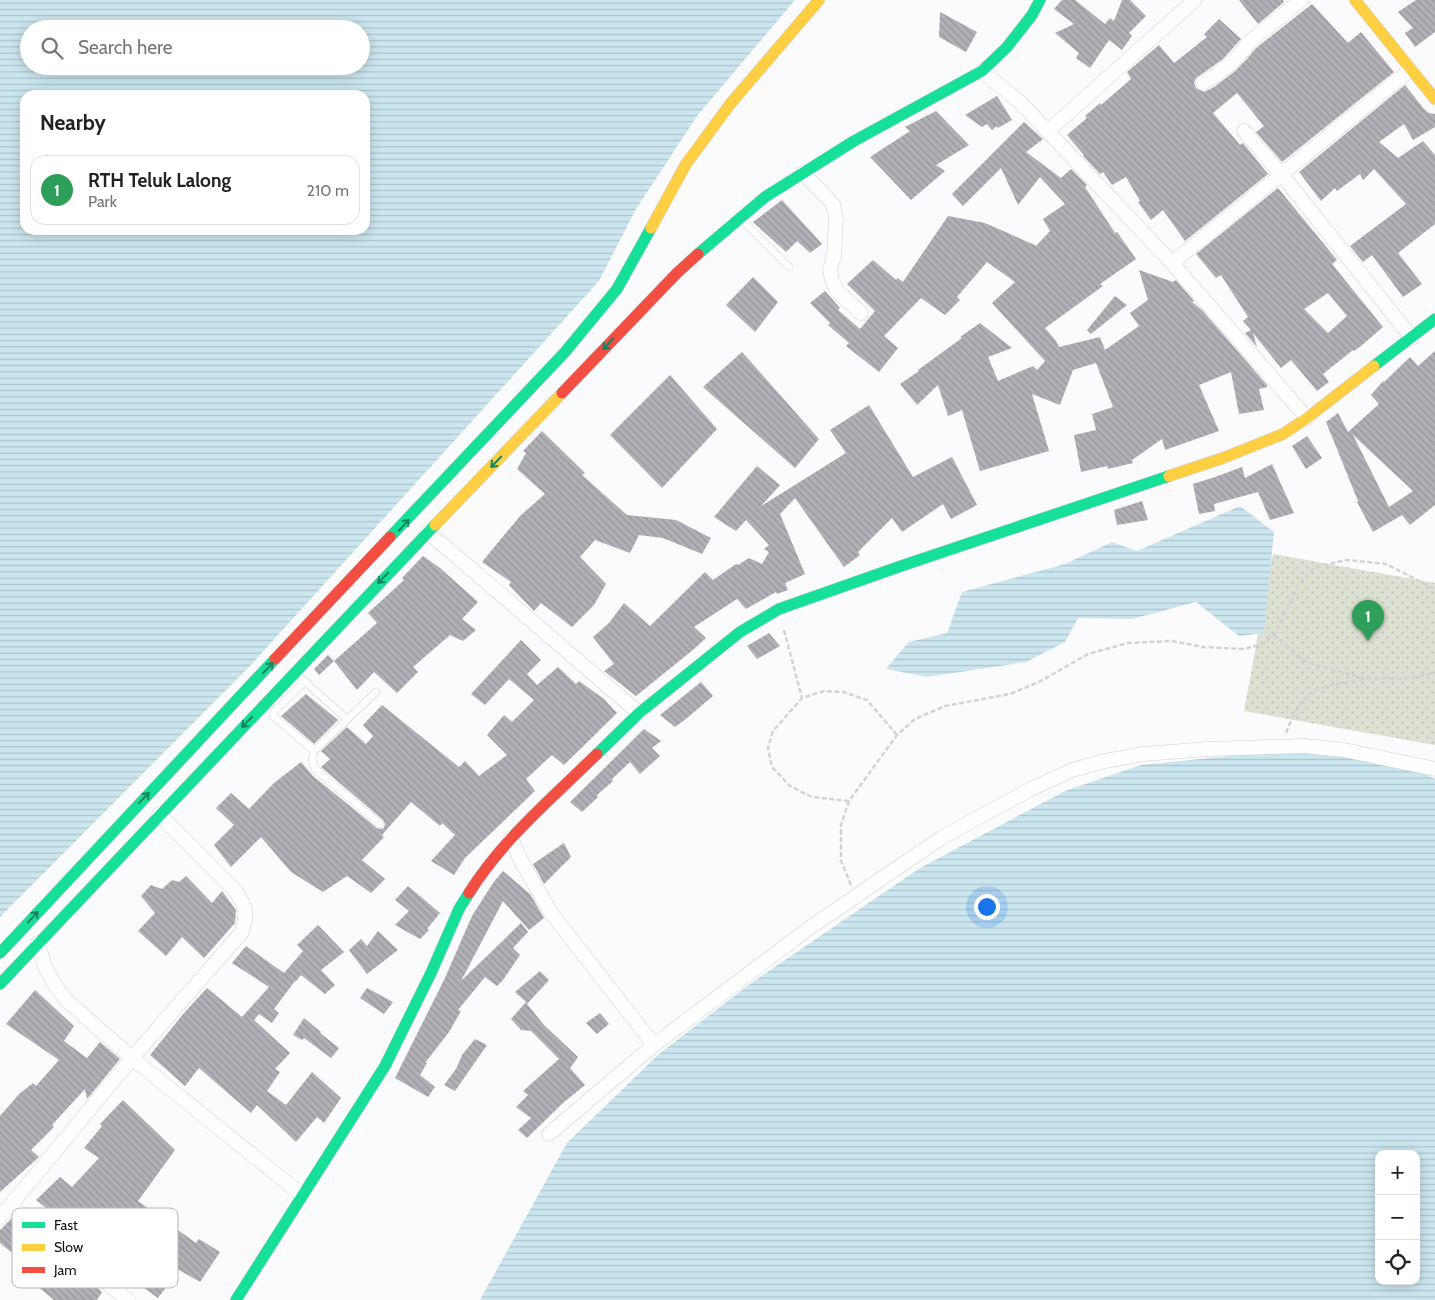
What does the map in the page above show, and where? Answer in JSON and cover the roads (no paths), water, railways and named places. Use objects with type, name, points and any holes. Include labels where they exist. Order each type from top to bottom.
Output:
[{"type":"main road","points":[[0,984],[267,701],[292,662],[621,290],[686,164],[731,103],[819,0]]},
{"type":"main road","points":[[0,953],[134,808],[292,662],[428,532],[556,400],[640,305],[710,242],[765,197],[854,141],[982,71],[1007,47],[1032,15],[1040,0]]},
{"type":"main road","points":[[1355,0],[1435,99]]},
{"type":"main road","points":[[236,1300],[385,1066],[431,973],[459,909],[481,874],[511,838],[639,713],[740,632],[779,610],[904,565],[1223,458],[1283,434],[1308,418],[1435,319]]},
{"type":"street","points":[[1048,131],[1195,0]]},
{"type":"street","points":[[1203,83],[1218,74],[1244,50],[1249,42],[1301,0]]},
{"type":"street","points":[[1172,263],[1410,70]]},
{"type":"street","points":[[982,71],[1021,103],[1048,131],[1172,263],[1308,418]]},
{"type":"street","points":[[1244,131],[1282,175],[1412,338]]},
{"type":"street","points":[[803,173],[833,204],[836,219],[834,256],[830,270],[832,280],[837,292],[861,313]]},
{"type":"street","points":[[428,532],[639,713]]},
{"type":"street","points":[[550,1134],[654,1045],[808,929],[941,838],[1016,796],[1072,770],[1105,761],[1144,754],[1208,749],[1306,746],[1344,750],[1435,769]]},
{"type":"street","points":[[0,1218],[132,1058],[242,932],[247,915],[244,904],[236,893],[159,814]]},
{"type":"street","points":[[511,838],[520,860],[551,913],[654,1045]]},
{"type":"street","points":[[38,943],[45,967],[66,1000],[132,1058],[302,1195]]},
{"type":"street","points":[[10,1205],[14,1208]]},
{"type":"street","points":[[113,1288],[128,1300]]},
{"type":"lane","points":[[740,218],[789,267]]},
{"type":"lane","points":[[292,662],[304,682],[347,719]]},
{"type":"lane","points":[[304,682],[274,712],[273,716],[314,751]]},
{"type":"lane","points":[[376,692],[314,751],[312,760],[315,769],[380,824]]},
{"type":"lane","points":[[267,701],[277,709]]},
{"type":"water","points":[[0,0],[795,0],[697,116],[636,209],[599,281],[250,666],[0,917]]},
{"type":"water","points":[[1240,506],[1274,532],[1264,633],[1239,636],[1196,602],[1132,619],[1078,618],[1065,642],[1026,662],[927,677],[886,669],[909,642],[947,633],[962,592],[1065,564],[1112,542],[1137,551]]},
{"type":"water","points":[[1299,749],[1413,767],[1435,779],[1435,1300],[480,1300],[567,1143],[659,1054],[750,984],[920,868],[1065,791],[1141,765]]},
{"type":"place","name":"RTH Teluk Lalong","points":[[1368,641]]}]
